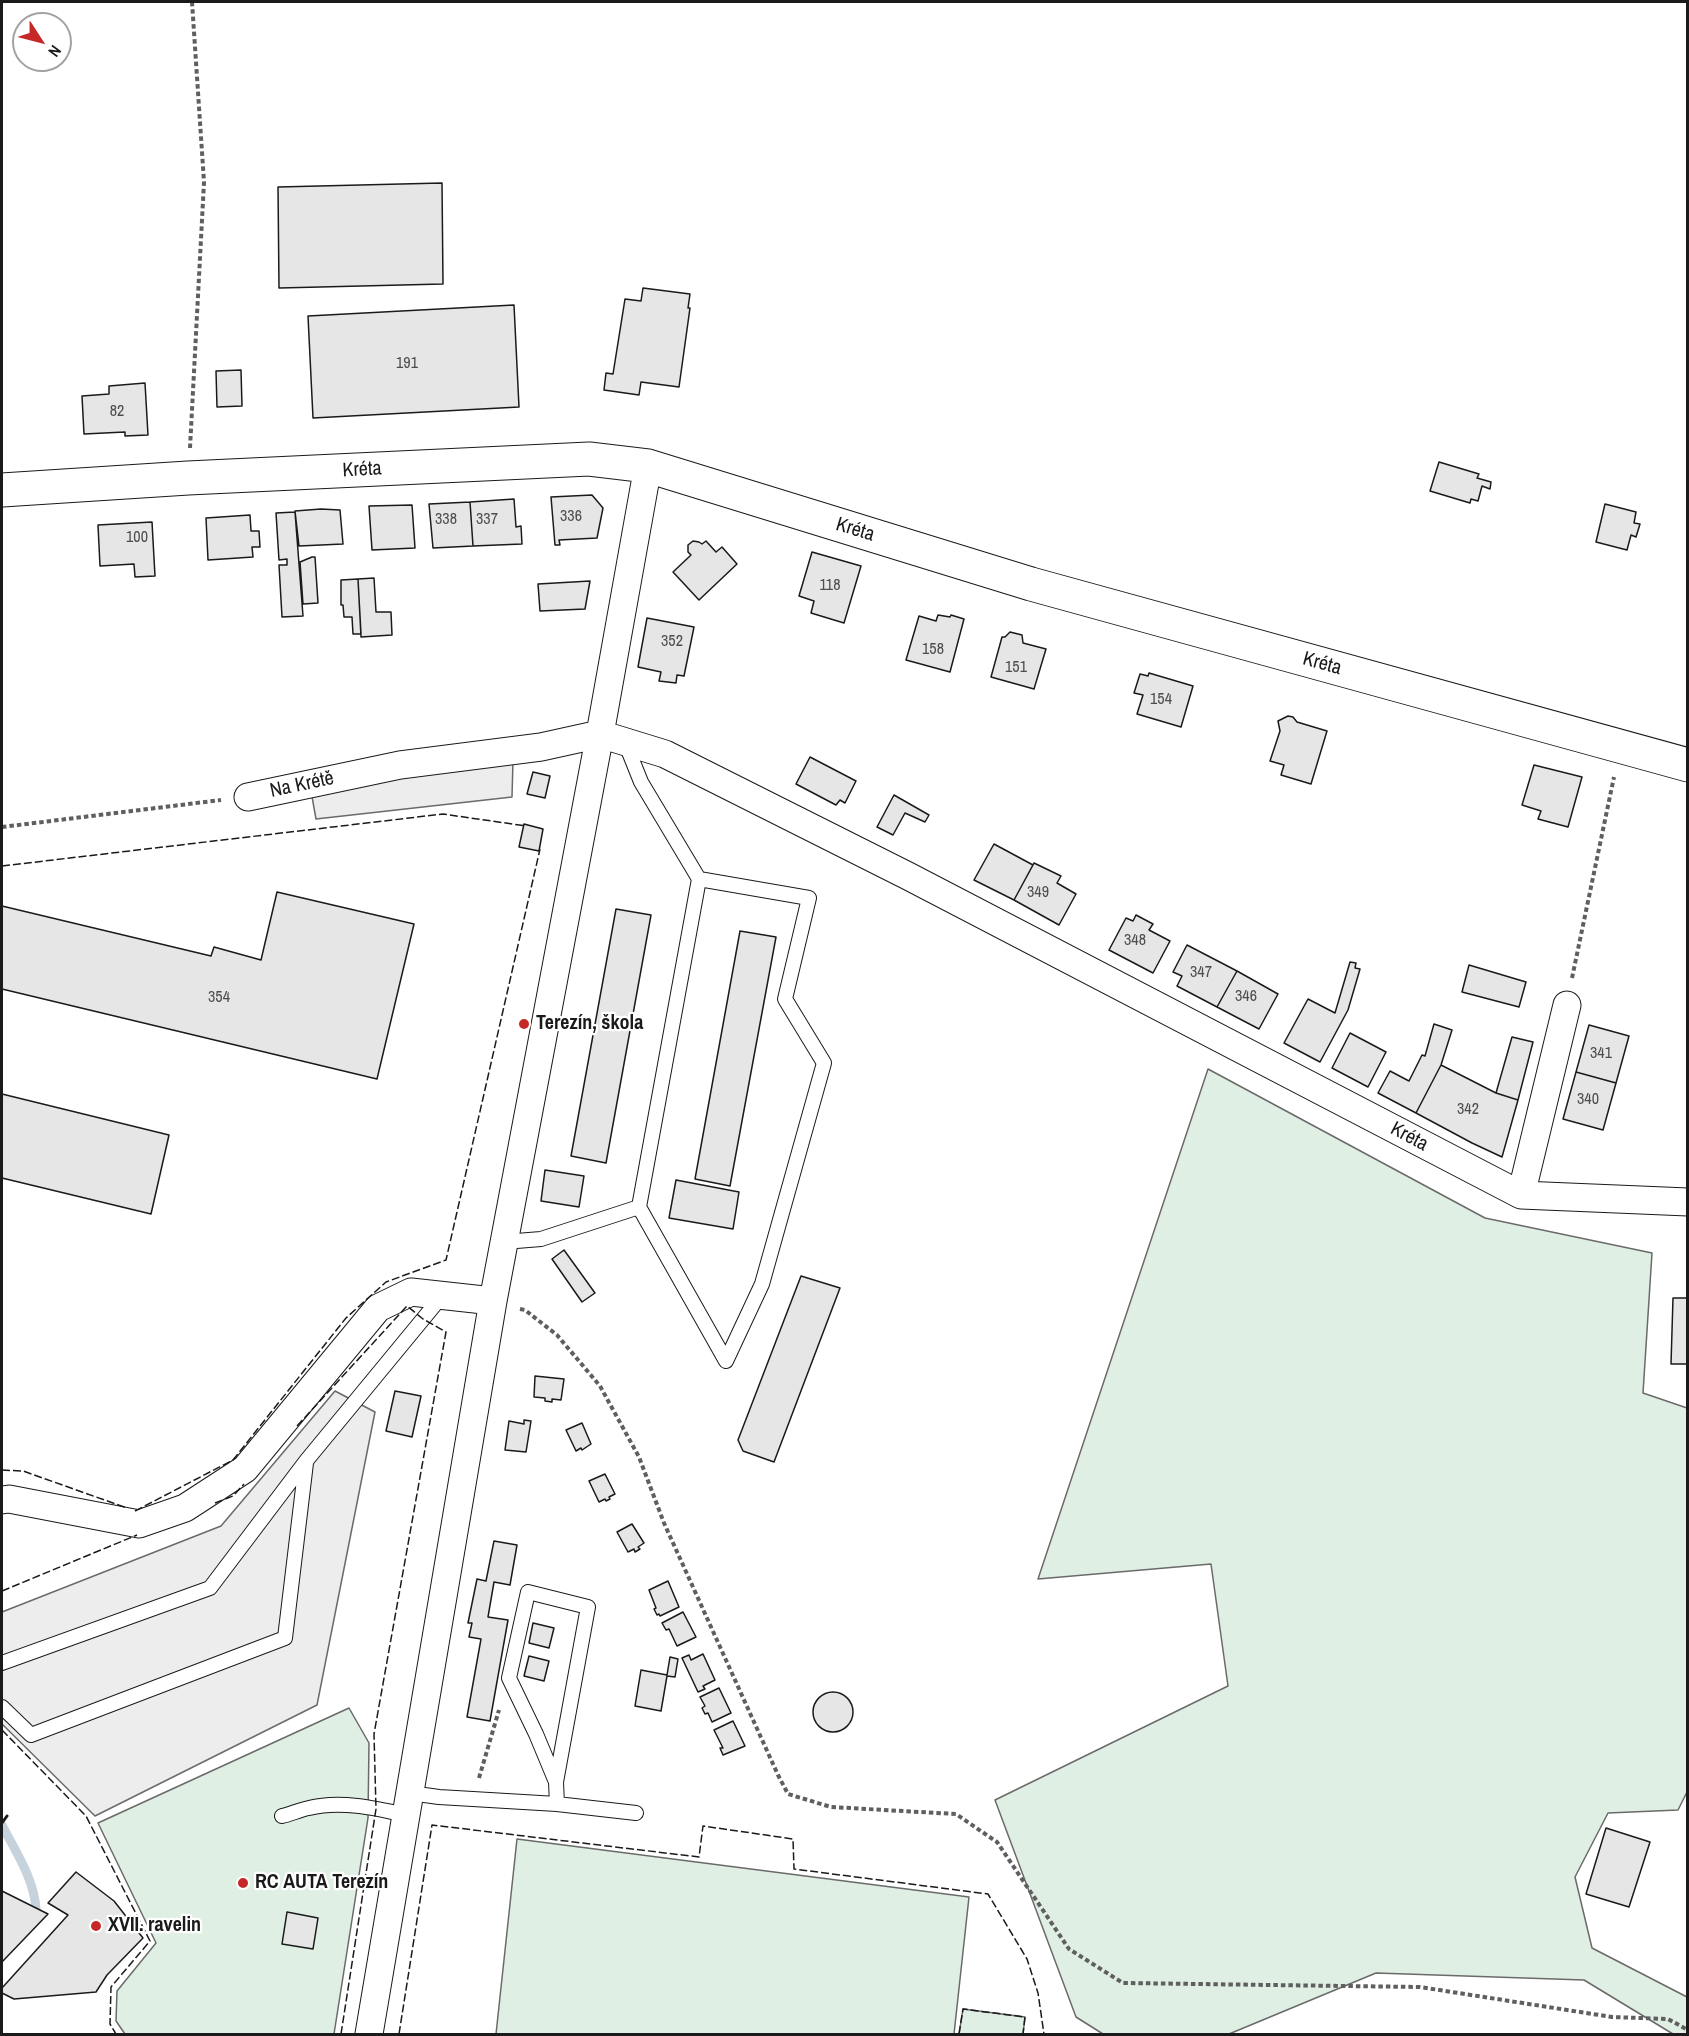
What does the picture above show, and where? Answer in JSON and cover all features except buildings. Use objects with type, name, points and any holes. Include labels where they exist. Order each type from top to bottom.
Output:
[{"type":"street","name":"Kréta","points":[[2,490],[188,478],[589,459],[648,466],[1031,584],[1688,765]]},
{"type":"street","points":[[369,2034],[504,1242],[612,738],[648,466]]},
{"type":"street","name":"Kréta","points":[[612,738],[665,754],[908,876],[1521,1195],[1688,1202]]},
{"type":"street","name":"Na Krétě","points":[[248,797],[400,765],[612,738]]},
{"type":"street","points":[[1521,1195],[1567,1005]]},
{"type":"street","points":[[2,1500],[9,1499],[139,1524],[185,1508],[245,1469],[378,1308],[411,1292],[493,1301]]},
{"type":"lane","points":[[612,738],[699,879],[639,1207],[726,1361],[762,1284],[824,1063],[785,999],[809,898],[699,879]]},
{"type":"lane","points":[[504,1242],[541,1239],[639,1207]]},
{"type":"lane","points":[[2,1662],[210,1588],[306,1461],[442,1296]]},
{"type":"lane","points":[[2,1707],[31,1735],[285,1638],[306,1461]]},
{"type":"lane","points":[[556,1782],[509,1678],[528,1592],[588,1607],[556,1782],[556,1804]]},
{"type":"lane","points":[[282,1816],[309,1807],[336,1804],[376,1809],[473,1799],[556,1804],[636,1813]]},
{"type":"path","points":[[188,478],[204,182],[192,2]]},
{"type":"path","points":[[1567,1005],[1621,747]]},
{"type":"path","name":"Na Krétě","points":[[2,827],[248,797]]},
{"type":"path","points":[[493,1301],[525,1310],[557,1335],[600,1386],[639,1457],[669,1534],[788,1794],[831,1807],[956,1814],[997,1842],[1069,1949],[1123,1983],[1420,1987],[1612,2017],[1668,2019],[1688,2030]]},
{"type":"path","points":[[473,1799],[509,1678]]},
{"type":"green space","points":[[1208,1069],[1485,1218],[1652,1253],[1643,1393],[1687,1408],[1687,1792],[1678,1810],[1608,1813],[1575,1877],[1592,1948],[1687,1997],[1687,2034],[1673,2034],[1584,1980],[1376,1973],[1229,2034],[1103,2034],[1076,2017],[995,1800],[1228,1686],[1211,1564],[1038,1579]]},
{"type":"green space","name":"RC AUTA Terezín","points":[[349,1708],[369,1743],[368,1818],[334,2034],[125,2034],[116,2021],[117,1991],[156,1943],[98,1823]]},
{"type":"green space","points":[[517,1839],[969,1897],[954,2034],[496,2034]]},
{"type":"green space","points":[[963,2009],[1025,2017],[1023,2034],[959,2034]]},
{"type":"shaded area","points":[[513,760],[512,797],[316,819],[311,791]]},
{"type":"shaded area","points":[[335,1391],[375,1412],[317,1705],[95,1816],[2,1724],[2,1612],[221,1526]]},
{"type":"waterway","points":[[2,1825],[28,1876],[36,1909]]},
{"type":"fence","points":[[2,866],[443,814],[526,826]]},
{"type":"fence","points":[[135,1511],[233,1460],[346,1318],[386,1282],[446,1260],[540,849]]},
{"type":"fence","points":[[297,1426],[407,1306],[423,1319],[446,1332],[374,1734],[376,1809],[341,2034]]},
{"type":"fence","points":[[2,1470],[23,1471],[127,1508]]},
{"type":"fence","points":[[215,1503],[233,1496],[244,1484]]},
{"type":"fence","points":[[2,1591],[137,1535]]},
{"type":"fence","points":[[2,1730],[86,1816],[150,1941],[111,1987],[110,2024],[116,2034]]},
{"type":"fence","points":[[399,2034],[432,1825],[699,1857],[703,1826],[793,1839],[794,1869],[988,1894],[1027,1959],[1038,1993],[1044,2034]]},
{"type":"fence","points":[[959,2034],[963,2009],[1025,2017],[1023,2034]]},
{"type":"wall","points":[[2,1823],[7,1816]]},
{"type":"place","name":"Terezín, škola","points":[[524,1024]]},
{"type":"place","name":"RC AUTA Terezín","points":[[243,1883]]},
{"type":"place","name":"XVII. ravelin","points":[[96,1926]]}]
